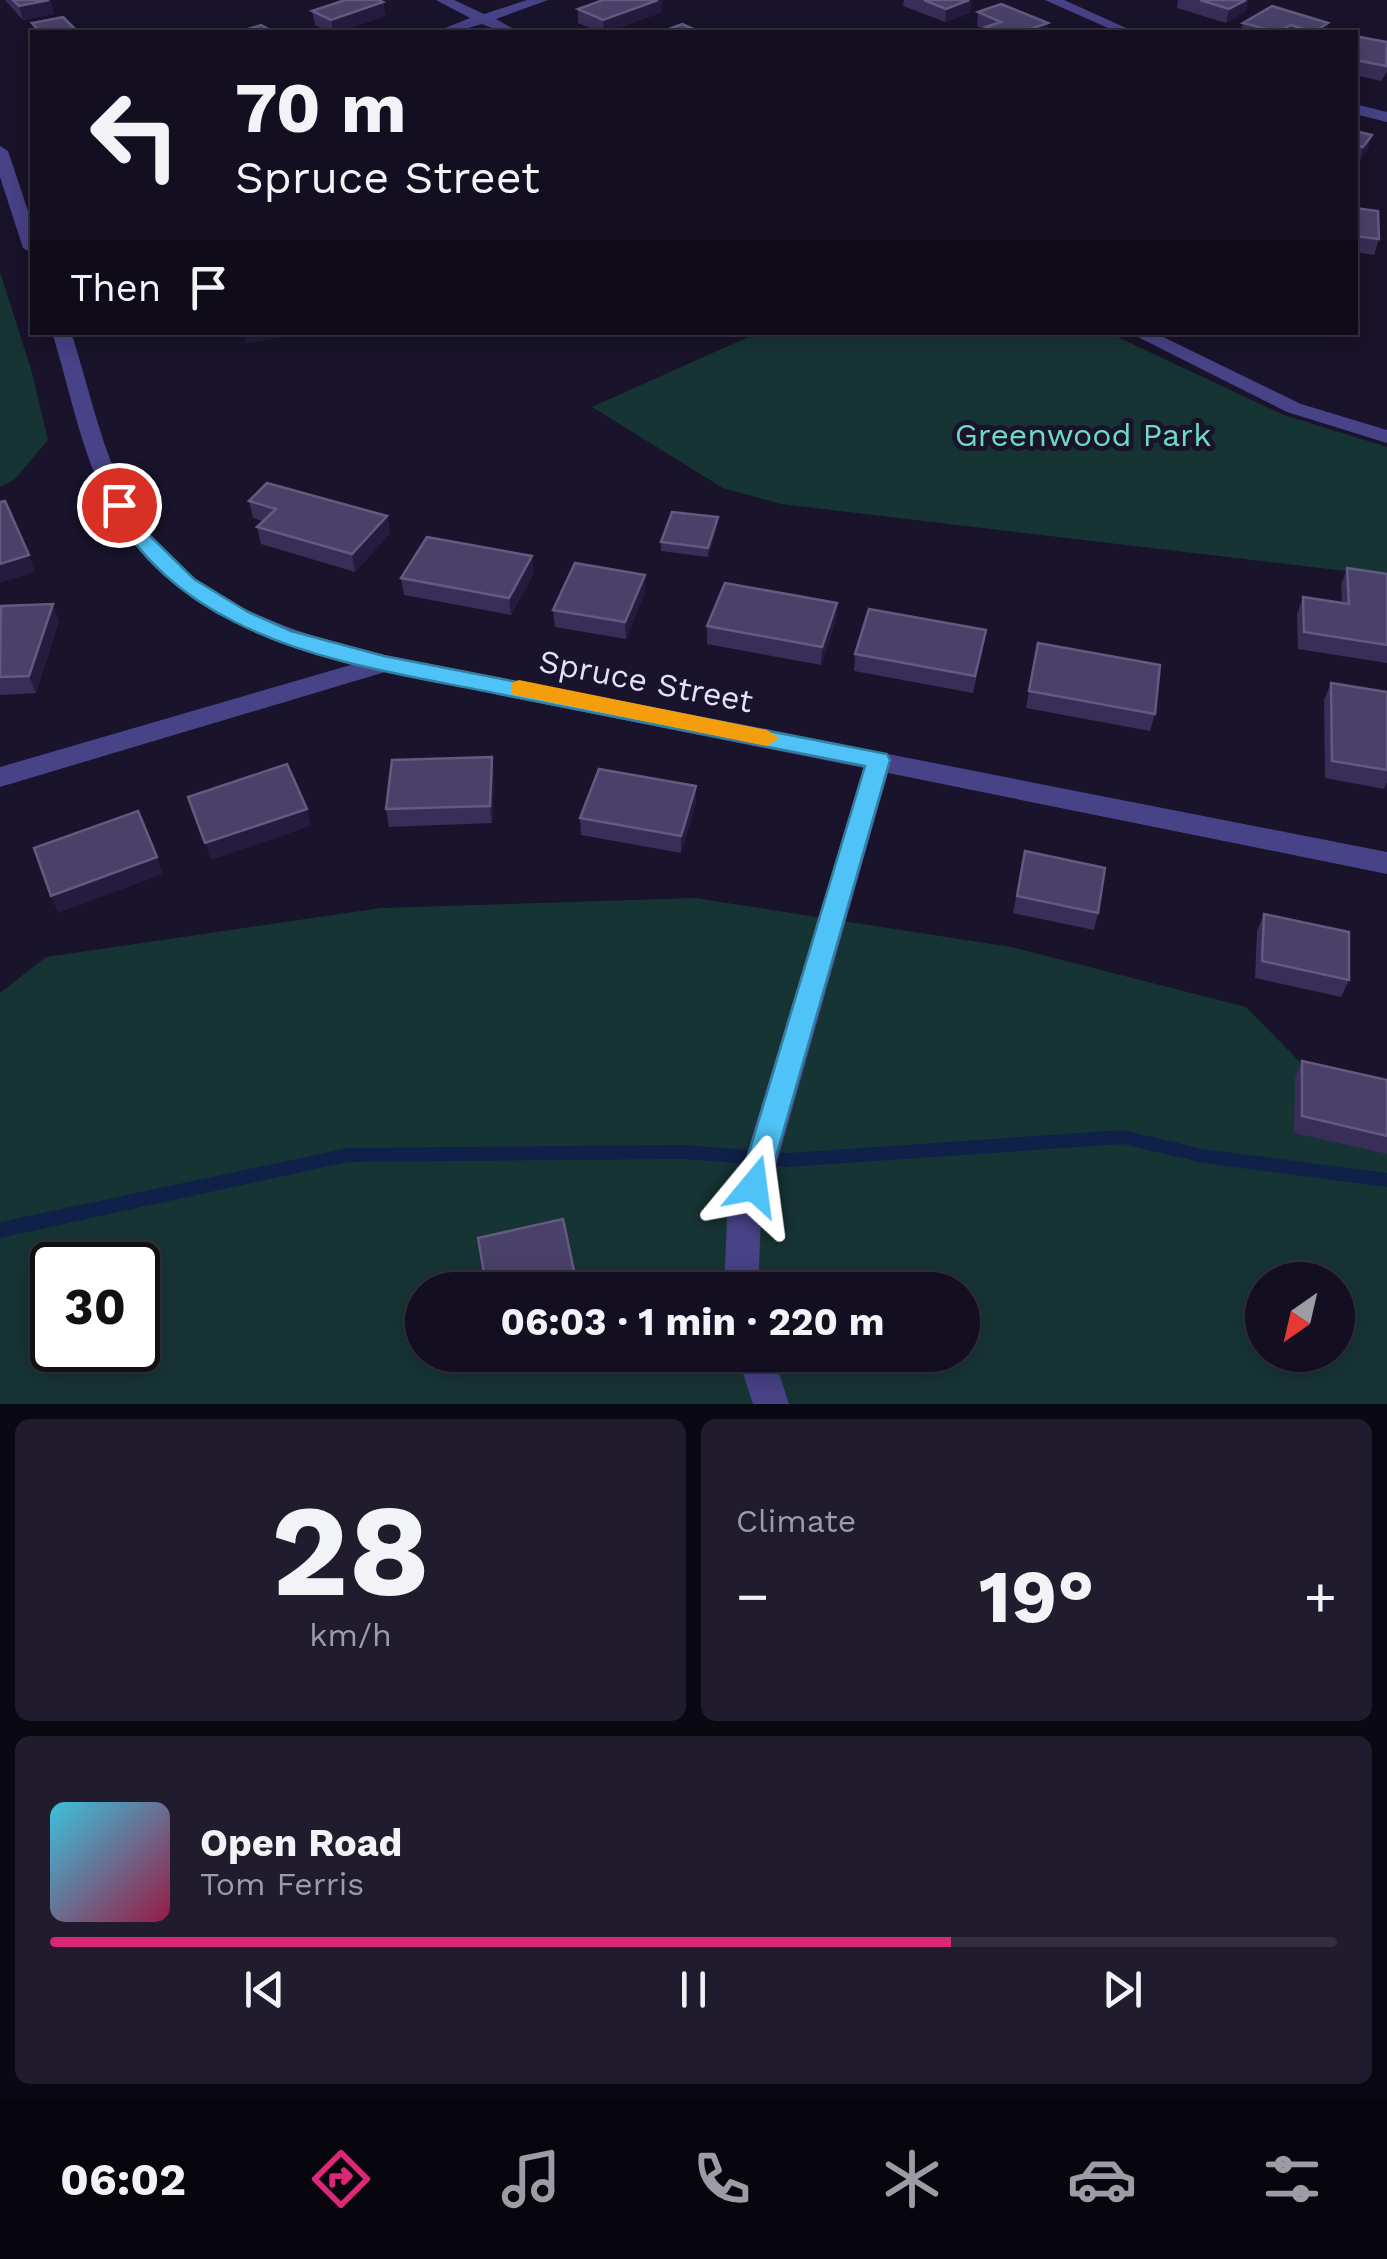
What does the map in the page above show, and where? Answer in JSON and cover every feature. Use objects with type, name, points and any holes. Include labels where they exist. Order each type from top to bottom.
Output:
[{"type":"street","points":[[443,0],[508,30]]},
{"type":"street","points":[[448,30],[541,0]]},
{"type":"street","points":[[1052,0],[1123,30]]},
{"type":"street","points":[[1358,110],[1387,117]]},
{"type":"street","points":[[0,151],[30,242]]},
{"type":"street","points":[[9,178],[30,171]]},
{"type":"street","name":"Spruce Street","points":[[62,335],[119,505],[157,559],[186,584],[241,617],[316,646],[384,663],[1387,863]]},
{"type":"street","points":[[1143,335],[1294,408],[1387,437]]},
{"type":"street","points":[[0,777],[384,663]]},
{"type":"street","points":[[741,1272],[744,1219],[878,760]]},
{"type":"street","points":[[761,1372],[771,1404]]},
{"type":"green space","points":[[0,272],[31,369],[48,440],[15,479],[0,487]]},
{"type":"green space","name":"Greenwood Park","points":[[753,335],[1113,335],[1284,415],[1387,447],[1387,576],[781,504],[723,488],[592,407]]},
{"type":"green space","points":[[695,898],[1011,947],[1246,1007],[1387,1151],[1387,1404],[0,1404],[0,993],[46,957],[381,908]]},
{"type":"building","points":[[13,0],[49,0],[19,6]]},
{"type":"building","points":[[345,0],[383,2],[331,20],[312,11]]},
{"type":"building","points":[[603,0],[658,0],[603,20],[578,9]]},
{"type":"building","points":[[924,0],[969,0],[946,9]]},
{"type":"building","points":[[1200,0],[1246,0],[1229,9]]},
{"type":"building","points":[[1001,4],[1048,23],[1028,30],[993,30],[986,27],[1001,22],[978,12]]},
{"type":"building","points":[[1272,6],[1328,23],[1317,30],[1291,25],[1270,30],[1243,23]]},
{"type":"building","points":[[63,17],[76,30],[38,30],[32,23]]},
{"type":"building","points":[[682,24],[696,30],[666,30]]},
{"type":"building","points":[[1360,37],[1387,42],[1386,66],[1358,61]]},
{"type":"building","points":[[1358,132],[1372,135],[1363,147],[1358,146]]},
{"type":"building","points":[[1358,208],[1378,211],[1379,239],[1358,236]]},
{"type":"building","points":[[267,483],[387,516],[352,554],[257,527],[276,509],[249,501]]},
{"type":"building","points":[[5,501],[29,555],[0,564],[0,502]]},
{"type":"building","points":[[672,512],[718,517],[708,548],[661,542]]},
{"type":"building","points":[[427,537],[532,556],[509,598],[401,578]]},
{"type":"building","points":[[575,563],[645,575],[625,622],[553,610]]},
{"type":"building","points":[[1347,568],[1387,574],[1387,645],[1304,632],[1303,597],[1349,604]]},
{"type":"building","points":[[725,583],[837,603],[822,647],[707,626]]},
{"type":"building","points":[[53,604],[29,676],[0,677],[1,606]]},
{"type":"building","points":[[869,609],[986,630],[975,676],[855,654]]},
{"type":"building","points":[[1038,643],[1160,665],[1155,714],[1029,691]]},
{"type":"building","points":[[1331,683],[1387,692],[1387,770],[1332,761]]},
{"type":"building","points":[[492,757],[490,806],[386,809],[392,760]]},
{"type":"building","points":[[287,764],[307,809],[205,843],[188,797]]},
{"type":"building","points":[[599,769],[696,786],[681,836],[580,818]]},
{"type":"building","points":[[138,811],[157,857],[51,896],[34,848]]},
{"type":"building","points":[[1025,851],[1105,868],[1098,913],[1017,896]]},
{"type":"building","points":[[1264,914],[1349,932],[1349,980],[1262,961]]},
{"type":"building","points":[[1302,1061],[1387,1080],[1387,1136],[1302,1116]]},
{"type":"building","points":[[563,1219],[574,1272],[484,1272],[478,1238]]},
{"type":"waterway","points":[[0,1230],[348,1155],[684,1152],[788,1160],[1123,1137],[1203,1156],[1387,1180]]},
{"type":"slow traffic","points":[[519,688],[767,738]]},
{"type":"route","points":[[119,505],[157,559],[186,584],[241,617],[284,636],[384,663],[878,760],[754,1186]]}]
